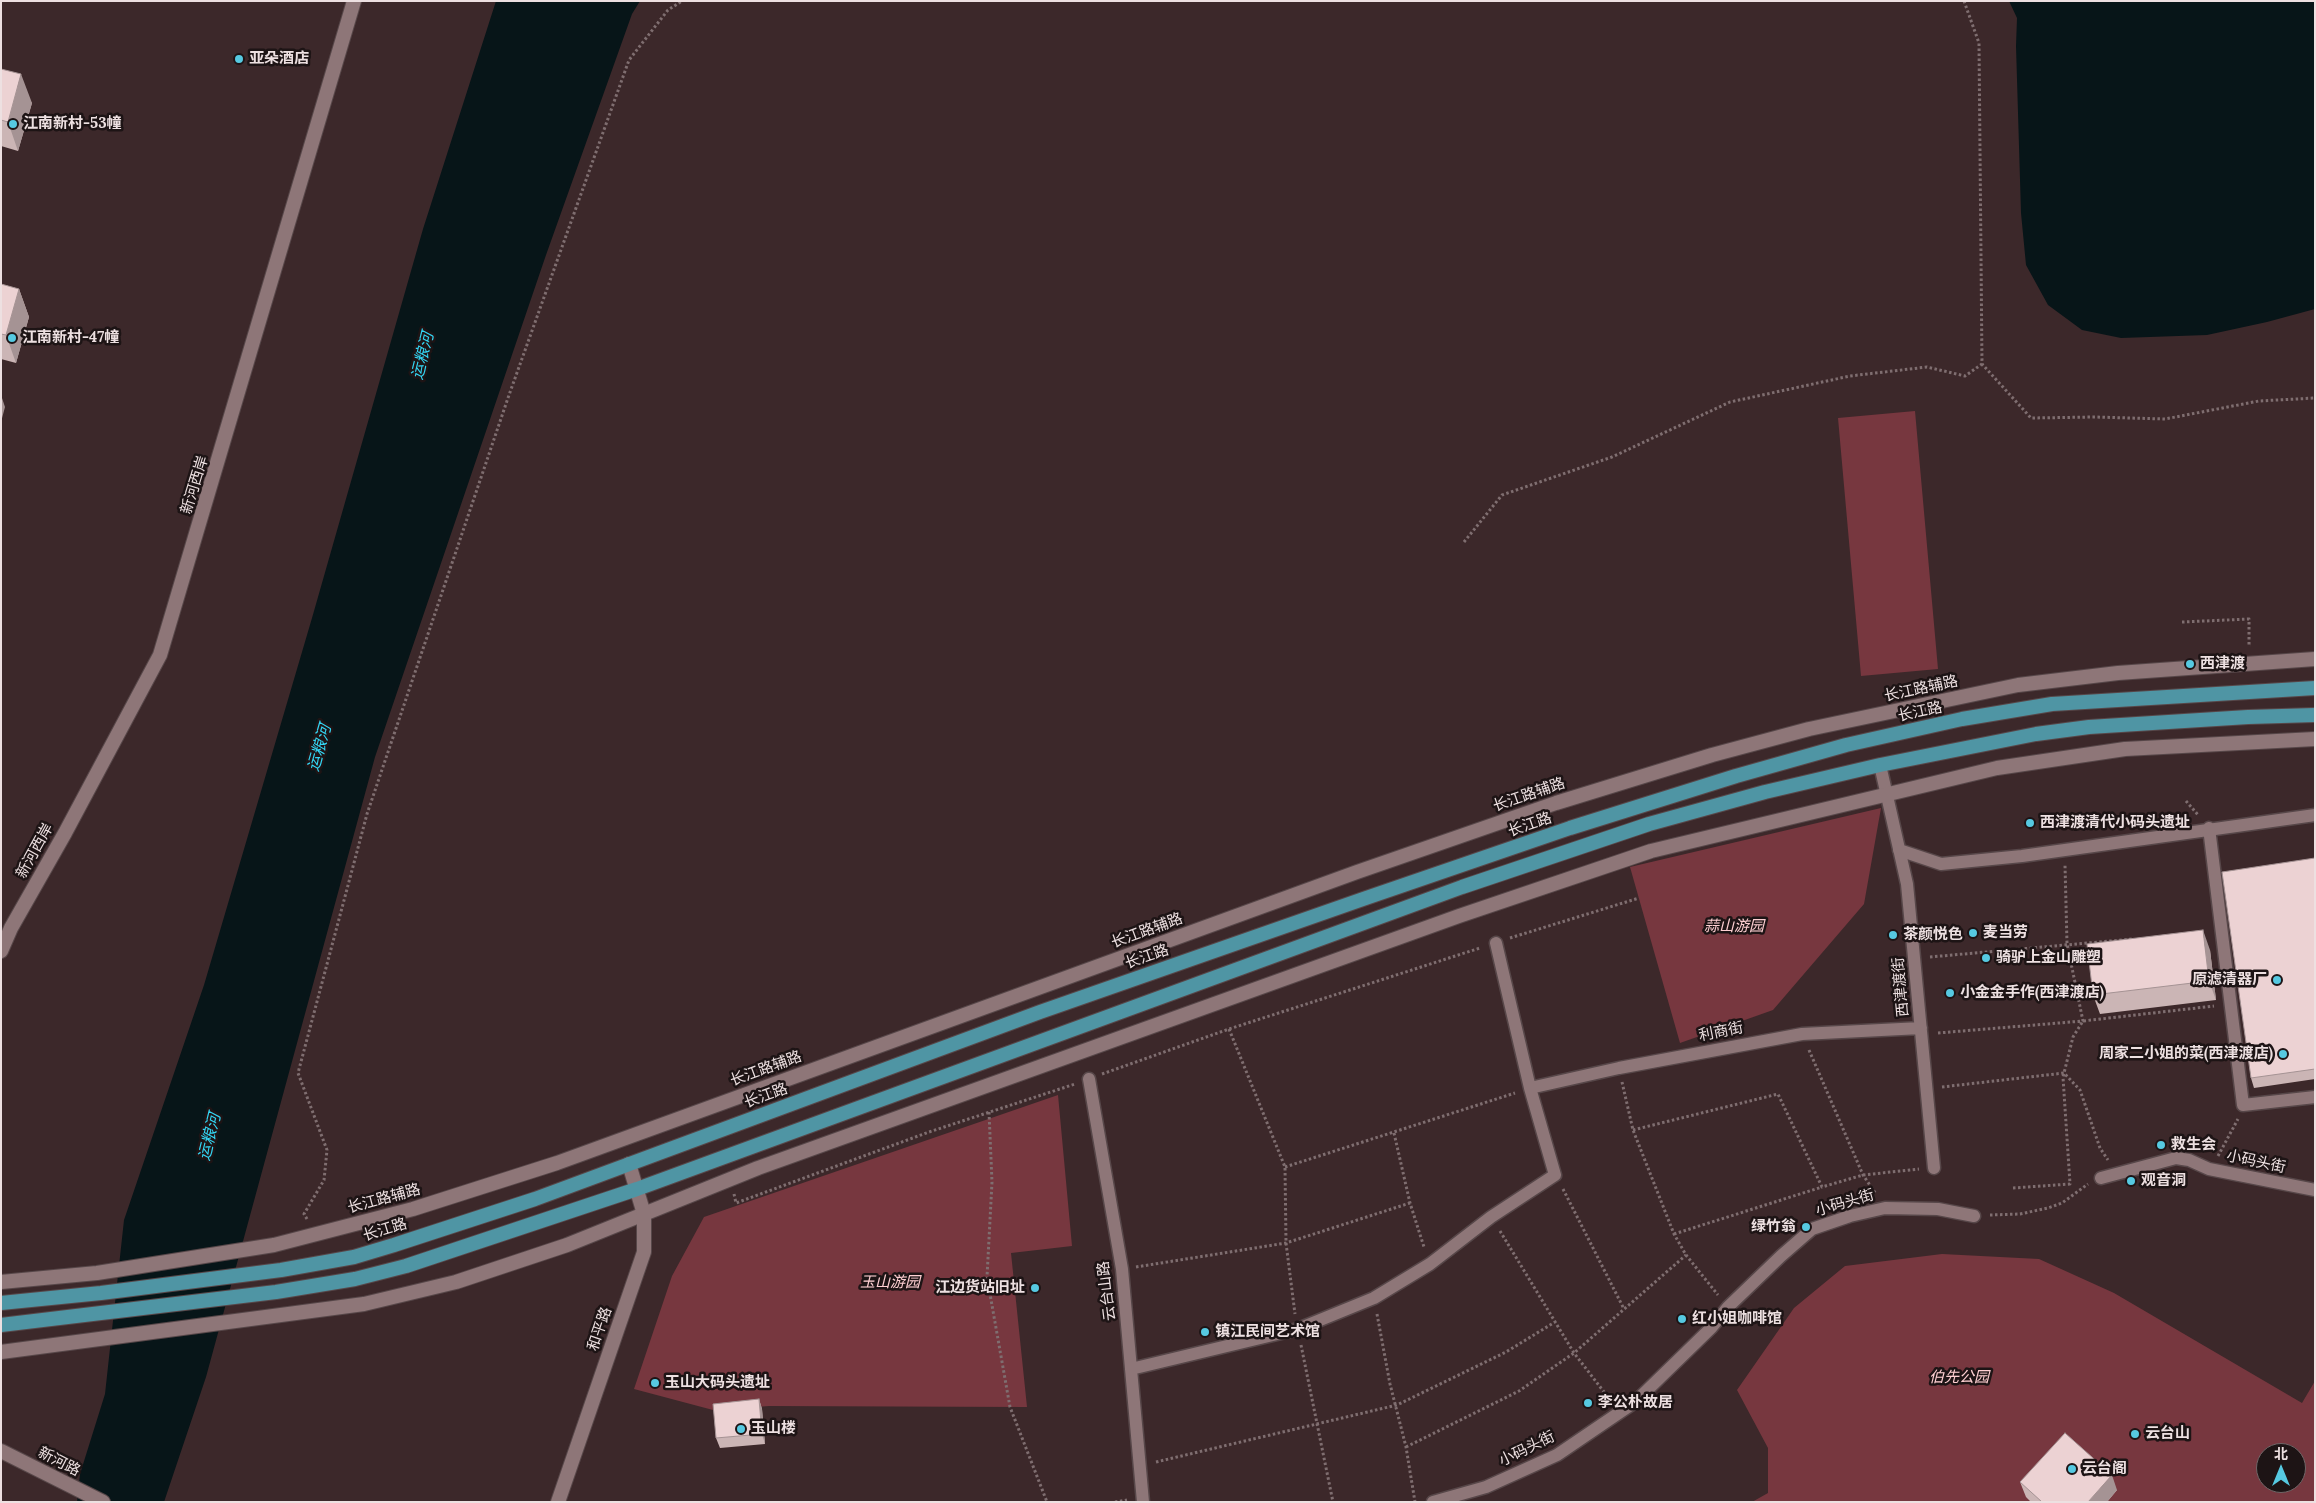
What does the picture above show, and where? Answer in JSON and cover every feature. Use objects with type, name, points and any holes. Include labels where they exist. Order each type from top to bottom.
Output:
[{"type":"main road","name":"长江路","points":[[1,1303],[101,1293],[281,1270],[354,1257],[394,1245],[535,1199],[1040,1012],[1366,898],[1570,828],[1736,776],[1846,745],[1962,719],[2052,704],[2315,688]]},
{"type":"main road","points":[[1,1325],[276,1292],[355,1279],[406,1266],[637,1189],[1462,887],[1649,824],[1765,792],[1983,743],[2080,728],[2248,717],[2315,715]]},
{"type":"street","name":"新河西岸","points":[[1,951],[11,928],[160,655],[354,1]]},
{"type":"street","name":"长江路辅路","points":[[1,1282],[97,1273],[274,1245],[413,1209],[557,1163],[816,1067],[1376,865],[1556,803],[1712,754],[1809,729],[2018,685],[2118,673],[2315,659]]},
{"type":"street","points":[[1,1352],[364,1304],[456,1282],[567,1245],[729,1179],[1450,920],[1651,851],[1997,768],[2126,749],[2315,739]]},
{"type":"street","name":"西津渡街","points":[[1880,765],[1907,884],[1934,1168]]},
{"type":"street","points":[[1899,850],[1941,864],[2062,850],[2315,814]]},
{"type":"street","points":[[2209,828],[2243,1105],[2315,1097]]},
{"type":"street","points":[[1131,1369],[1298,1329],[1374,1298],[1430,1264],[1492,1217],[1556,1176],[1530,1088],[1496,942]]},
{"type":"street","name":"利商街","points":[[1530,1088],[1619,1068],[1802,1034],[1921,1028]]},
{"type":"street","name":"云台山路","points":[[1089,1079],[1122,1269],[1143,1502]]},
{"type":"street","name":"小码头街","points":[[2101,1178],[2176,1158],[2190,1160],[2209,1169],[2315,1190]]},
{"type":"street","name":"和平路","points":[[558,1502],[644,1252],[644,1214],[629,1164]]},
{"type":"street","name":"小码头街","points":[[1433,1502],[1486,1487],[1557,1455],[1635,1402],[1711,1328],[1728,1307],[1812,1229],[1850,1216],[1886,1208],[1938,1208],[1974,1216]]},
{"type":"street","name":"新河路","points":[[1,1451],[62,1483],[104,1502]]},
{"type":"path","points":[[318,1233],[304,1214],[324,1180],[327,1150],[298,1073],[367,814],[509,395],[629,60],[668,10],[682,1]]},
{"type":"path","points":[[1964,1],[1979,43],[1982,364],[2031,418],[2095,417],[2165,420],[2259,401],[2315,398]]},
{"type":"path","points":[[1464,542],[1502,495],[1612,457],[1730,402],[1850,376],[1927,367],[1964,376],[1982,364]]},
{"type":"path","points":[[2182,622],[2249,619],[2249,645],[2258,645]]},
{"type":"path","points":[[2013,1188],[2070,1184],[2064,1073],[2073,1037],[2083,1021],[2067,944],[2065,870],[2062,850]]},
{"type":"path","points":[[729,1179],[736,1203],[929,1132],[1089,1079],[1230,1029],[1496,942],[1639,898]]},
{"type":"path","points":[[1914,958],[2135,939]]},
{"type":"path","points":[[1921,1028],[1930,1034],[2083,1021],[2231,1004]]},
{"type":"path","points":[[1230,1029],[1285,1167],[1286,1243],[1298,1329],[1333,1502]]},
{"type":"path","points":[[1802,1034],[1863,1175]]},
{"type":"path","points":[[1619,1068],[1633,1130],[1674,1234],[1686,1255],[1728,1307]]},
{"type":"path","points":[[1927,1088],[2064,1073]]},
{"type":"path","points":[[2064,1073],[2080,1090],[2100,1148],[2117,1174]]},
{"type":"path","points":[[1285,1167],[1530,1088]]},
{"type":"path","points":[[1633,1130],[1778,1094],[1822,1187]]},
{"type":"path","points":[[990,1112],[992,1182],[987,1277],[1010,1407],[1046,1502]]},
{"type":"path","points":[[2224,1147],[2240,1115]]},
{"type":"path","points":[[1394,1133],[1410,1203],[1430,1264]]},
{"type":"path","points":[[1674,1234],[1863,1175],[1934,1168]]},
{"type":"path","points":[[1556,1176],[1624,1309]]},
{"type":"path","points":[[1974,1216],[2020,1214],[2048,1208],[2062,1203],[2082,1188],[2101,1178]]},
{"type":"path","points":[[1122,1269],[1286,1243],[1410,1203]]},
{"type":"path","points":[[1492,1217],[1574,1352],[1620,1412]]},
{"type":"path","points":[[1406,1446],[1519,1391],[1574,1352],[1686,1255]]},
{"type":"path","points":[[1374,1298],[1390,1384],[1397,1405],[1406,1446],[1415,1502]]},
{"type":"path","points":[[1140,1466],[1397,1405],[1506,1352],[1556,1322]]},
{"type":"green space","points":[[1915,411],[1938,669],[1861,676],[1838,418]]},
{"type":"green space","name":"蒜山游园","points":[[1881,808],[1864,904],[1773,1010],[1680,1043],[1630,867]]},
{"type":"green space","name":"玉山游园","points":[[1058,1095],[1072,1246],[1011,1253],[1027,1407],[769,1406],[713,1410],[634,1389],[672,1276],[704,1217]]},
{"type":"green space","name":"伯先公园","points":[[1942,1254],[2039,1259],[2114,1293],[2302,1403],[2315,1381],[2315,1502],[1752,1502],[1768,1493],[1768,1448],[1737,1390],[1794,1308],[1845,1266]]},
{"type":"water","name":"运粮河","points":[[496,1],[640,1],[632,14],[546,255],[375,757],[206,1377],[164,1502],[77,1502],[80,1474],[105,1394],[124,1220],[204,985],[312,618],[423,229]]},
{"type":"water","points":[[2009,1],[2315,1],[2315,309],[2207,335],[2121,338],[2082,330],[2048,305],[2026,265],[2021,213],[2016,46],[2017,18]]},
{"type":"building","points":[[1,69],[21,74],[8,122],[1,120]]},
{"type":"building","points":[[1,284],[19,289],[6,335],[1,334]]},
{"type":"building","name":"原滤清器厂","points":[[2315,858],[2315,1069],[2251,1078],[2222,872]]},
{"type":"building","points":[[2203,930],[2209,981],[2093,995],[2087,944]]},
{"type":"building","name":"玉山楼","points":[[759,1399],[762,1434],[716,1438],[713,1404]]},
{"type":"building","name":"云台阁","points":[[2065,1433],[2112,1475],[2088,1502],[2042,1502],[2020,1482]]},
{"type":"place","name":"亚朵酒店","points":[[239,59]]},
{"type":"place","name":"江南新村-53幢","points":[[13,124]]},
{"type":"place","name":"江南新村-47幢","points":[[12,338]]},
{"type":"place","name":"西津渡","points":[[2190,664]]},
{"type":"place","name":"西津渡清代小码头遗址","points":[[2030,823]]},
{"type":"place","name":"麦当劳","points":[[1973,933]]},
{"type":"place","name":"茶颜悦色","points":[[1893,935]]},
{"type":"place","name":"骑驴上金山雕塑","points":[[1986,958]]},
{"type":"place","name":"原滤清器厂","points":[[2277,980]]},
{"type":"place","name":"小金金手作(西津渡店)","points":[[1950,993]]},
{"type":"place","name":"周家二小姐的菜(西津渡店)","points":[[2283,1054]]},
{"type":"place","name":"救生会","points":[[2161,1145]]},
{"type":"place","name":"观音洞","points":[[2131,1181]]},
{"type":"place","name":"绿竹翁","points":[[1806,1227]]},
{"type":"place","name":"江边货站旧址","points":[[1035,1288]]},
{"type":"place","name":"红小姐咖啡馆","points":[[1682,1319]]},
{"type":"place","name":"镇江民间艺术馆","points":[[1205,1332]]},
{"type":"place","name":"玉山大码头遗址","points":[[655,1383]]},
{"type":"place","name":"李公朴故居","points":[[1588,1403]]},
{"type":"place","name":"玉山楼","points":[[741,1429]]},
{"type":"place","name":"云台山","points":[[2135,1434]]},
{"type":"place","name":"云台阁","points":[[2072,1469]]}]
